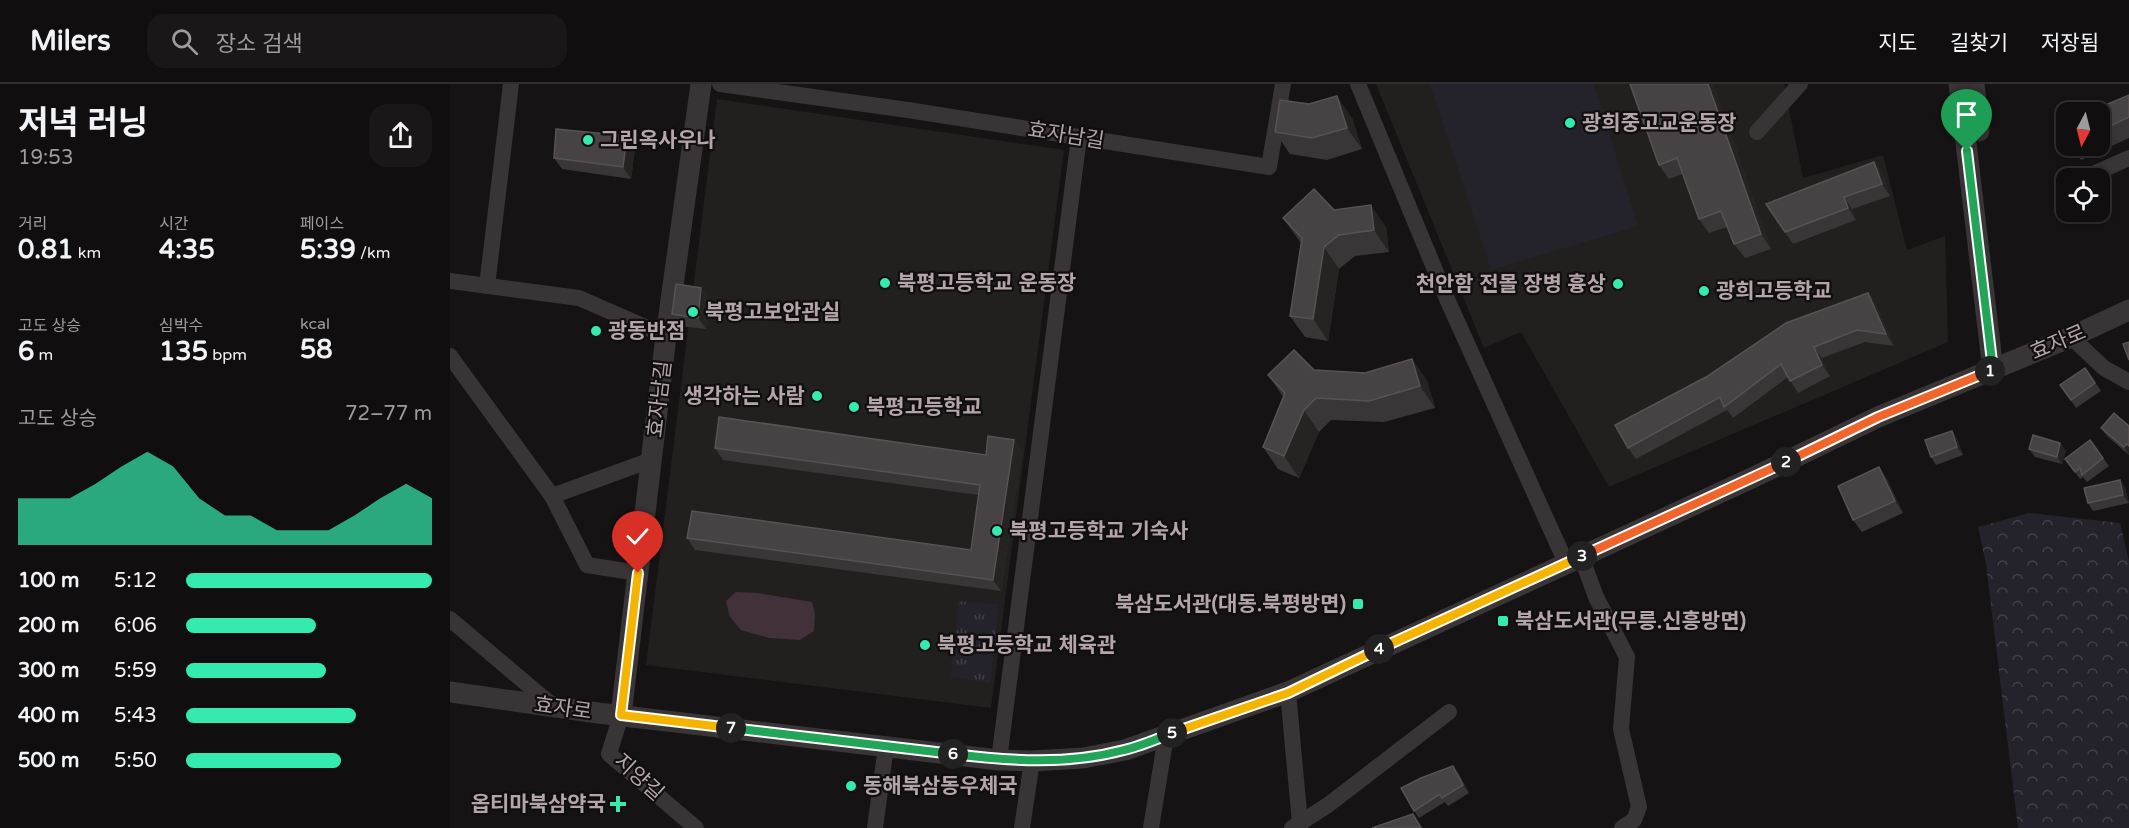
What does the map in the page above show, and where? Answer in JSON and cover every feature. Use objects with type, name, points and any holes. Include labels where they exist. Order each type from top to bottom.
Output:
[{"type":"street","points":[[487,286],[511,84]]},
{"type":"street","name":"효자남길","points":[[621,715],[666,336],[701,84]]},
{"type":"street","name":"효자남길","points":[[720,84],[908,110],[1269,167],[1283,84]]},
{"type":"street","points":[[1358,84],[1447,299],[1573,560],[1596,597],[1627,657],[1620,729],[1639,807],[1634,820],[1622,828]]},
{"type":"street","points":[[1757,132],[1800,84]]},
{"type":"street","points":[[1944,84],[1957,172],[1975,218]]},
{"type":"street","points":[[1959,84],[1993,370]]},
{"type":"street","points":[[1974,84],[1983,175],[1975,218]]},
{"type":"street","points":[[999,760],[1079,137]]},
{"type":"street","points":[[2106,168],[2129,158]]},
{"type":"street","points":[[450,281],[579,298],[666,336]]},
{"type":"street","name":"효자로","points":[[450,692],[621,715],[999,760],[1083,758],[1125,750],[1288,693],[1754,477],[1878,417],[2071,337],[2129,310]]},
{"type":"street","points":[[2071,337],[2104,368],[2129,382]]},
{"type":"street","points":[[450,356],[552,496],[587,565],[638,573]]},
{"type":"street","points":[[552,496],[651,460]]},
{"type":"street","points":[[450,619],[553,706]]},
{"type":"street","points":[[1288,693],[1297,826]]},
{"type":"street","points":[[1297,826],[1328,805],[1449,712]]},
{"type":"street","name":"지양길","points":[[621,715],[609,754],[696,828]]},
{"type":"street","points":[[1151,828],[1166,736]]},
{"type":"street","points":[[875,828],[886,746]]},
{"type":"street","points":[[1022,828],[1032,761]]},
{"type":"shaded area","name":"광희고등학교","points":[[1376,84],[1784,84],[1803,178],[1883,155],[1907,250],[1945,236],[1948,342],[1609,487],[1521,332],[1484,348]]},
{"type":"shaded area","name":"북평고등학교","points":[[717,99],[1064,150],[991,708],[646,665]]},
{"type":"shaded area","points":[[736,592],[758,593],[812,602],[815,614],[814,631],[800,640],[769,638],[741,630],[730,617],[726,601]]},
{"type":"green space","points":[[1430,84],[1594,84],[1638,226],[1491,270]]},
{"type":"green space","points":[[2029,513],[2120,523],[2129,561],[2129,828],[2018,828],[1986,564],[1978,527]]},
{"type":"green space","points":[[959,601],[999,605],[990,683],[951,677]]},
{"type":"building","points":[[1630,84],[1708,84],[1761,234],[1734,244],[1721,211],[1699,219],[1677,158],[1659,165]]},
{"type":"building","points":[[2129,95],[2129,117],[2110,126],[2110,103]]},
{"type":"building","points":[[1337,96],[1347,128],[1312,138],[1275,132],[1280,100],[1309,104]]},
{"type":"building","points":[[556,129],[627,136],[623,167],[554,158]]},
{"type":"building","points":[[1874,162],[1882,184],[1844,197],[1848,208],[1785,232],[1766,204]]},
{"type":"building","points":[[1314,189],[1334,210],[1371,205],[1374,230],[1339,235],[1324,247],[1313,319],[1290,316],[1302,238],[1283,218]]},
{"type":"building","points":[[676,284],[701,288],[698,318],[672,314]]},
{"type":"building","points":[[1868,293],[1886,334],[1857,330],[1814,347],[1822,365],[1790,381],[1781,364],[1724,407],[1720,397],[1628,448],[1615,425],[1706,377],[1786,323]]},
{"type":"building","points":[[2129,342],[2129,360],[2123,344]]},
{"type":"building","points":[[1294,350],[1314,370],[1365,373],[1412,359],[1420,386],[1369,401],[1316,398],[1304,410],[1284,456],[1263,447],[1285,393],[1268,375]]},
{"type":"building","points":[[2085,368],[2095,383],[2071,400],[2060,385]]},
{"type":"building","points":[[2114,413],[2129,426],[2129,446],[2127,444],[2124,447],[2101,428]]},
{"type":"building","points":[[719,417],[986,455],[988,436],[1014,440],[993,580],[687,538],[692,511],[971,550],[980,485],[715,448]]},
{"type":"building","points":[[1952,431],[1957,447],[1931,457],[1925,440]]},
{"type":"building","points":[[2033,435],[2060,443],[2057,457],[2029,449]]},
{"type":"building","points":[[2090,440],[2103,458],[2082,475],[2080,468],[2075,472],[2065,459]]},
{"type":"building","points":[[1879,467],[1895,501],[1853,520],[1838,486]]},
{"type":"building","points":[[2120,480],[2123,495],[2088,503],[2084,488]]},
{"type":"building","points":[[1453,766],[1463,785],[1442,798],[1440,794],[1414,811],[1401,788]]},
{"type":"building","points":[[1413,814],[1421,828],[1372,828]]},
{"type":"place","name":"광희중고교운동장","points":[[1570,123]]},
{"type":"place","name":"그린옥사우나","points":[[588,140]]},
{"type":"place","name":"북평고등학교 운동장","points":[[885,283]]},
{"type":"place","name":"천안함 전몰 장병 흉상","points":[[1618,284]]},
{"type":"place","name":"광희고등학교","points":[[1704,291]]},
{"type":"place","name":"북평고보안관실","points":[[693,312]]},
{"type":"place","name":"광동반점","points":[[596,331]]},
{"type":"place","name":"생각하는 사람","points":[[817,396]]},
{"type":"place","name":"북평고등학교","points":[[854,407]]},
{"type":"place","name":"북평고등학교 기숙사","points":[[997,531]]},
{"type":"place","name":"북삼도서관(대동.북평방면)","points":[[1358,604]]},
{"type":"place","name":"북삼도서관(무릉.신흥방면)","points":[[1503,621]]},
{"type":"place","name":"북평고등학교 체육관","points":[[925,645]]},
{"type":"place","name":"동해북삼동우체국","points":[[851,786]]},
{"type":"place","name":"옵티마북삼약국","points":[[618,804]]},
{"type":"route","points":[[638,573],[621,715],[999,760],[1083,758],[1125,750],[1288,693],[1754,477],[1878,417],[1993,370],[1967,151]]}]
